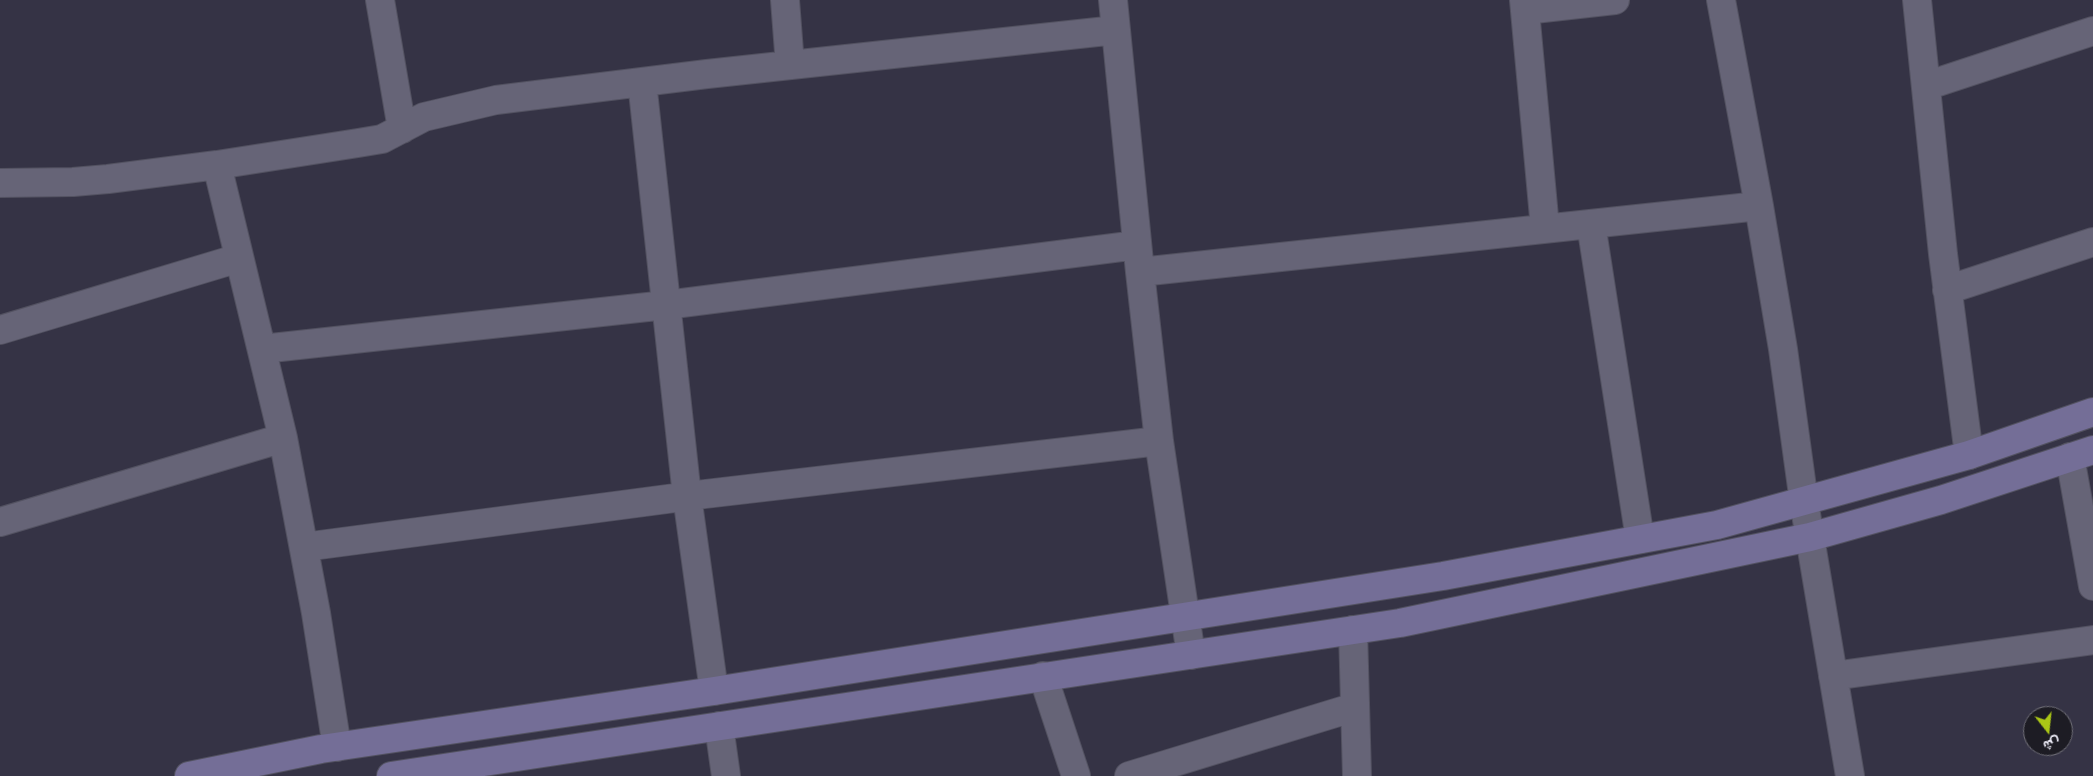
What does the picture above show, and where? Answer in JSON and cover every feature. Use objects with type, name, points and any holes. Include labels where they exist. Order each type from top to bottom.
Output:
[{"type":"main road","points":[[189,776],[337,747],[714,691],[1185,615],[1443,576],[1640,540],[1717,525],[1804,502],[1969,455],[2093,412]]},
{"type":"main road","points":[[390,776],[1400,623],[1575,588],[1810,537],[1942,500],[2082,454]]},
{"type":"street","points":[[380,0],[402,129]]},
{"type":"street","points":[[785,0],[790,65]]},
{"type":"street","points":[[1113,0],[1137,245],[1159,441],[1191,655]]},
{"type":"street","points":[[1545,228],[1524,5],[1615,0]]},
{"type":"street","points":[[1721,0],[1783,349],[1804,502],[1850,776]]},
{"type":"street","points":[[1917,0],[1947,290],[1969,455]]},
{"type":"street","points":[[0,183],[73,182],[217,165],[366,142],[382,139],[424,117],[496,100],[790,65],[1116,30]]},
{"type":"street","points":[[1926,86],[2093,31]]},
{"type":"street","points":[[642,82],[687,496],[714,691]]},
{"type":"street","points":[[217,165],[283,438],[304,547],[337,747]]},
{"type":"street","points":[[1140,272],[1759,206]]},
{"type":"street","points":[[1591,224],[1640,540]]},
{"type":"street","points":[[1947,290],[2093,242]]},
{"type":"street","points":[[262,349],[666,305],[1137,245]]},
{"type":"street","points":[[0,330],[239,258]]},
{"type":"street","points":[[0,522],[283,438]]},
{"type":"street","points":[[304,547],[687,496],[1159,441]]},
{"type":"street","points":[[2082,454],[2093,586]]},
{"type":"street","points":[[1353,630],[1357,776]]},
{"type":"street","points":[[1833,676],[2093,640]]},
{"type":"street","points":[[1043,676],[1076,776]]},
{"type":"street","points":[[1129,776],[1355,707]]},
{"type":"street","points":[[719,726],[726,776]]}]
